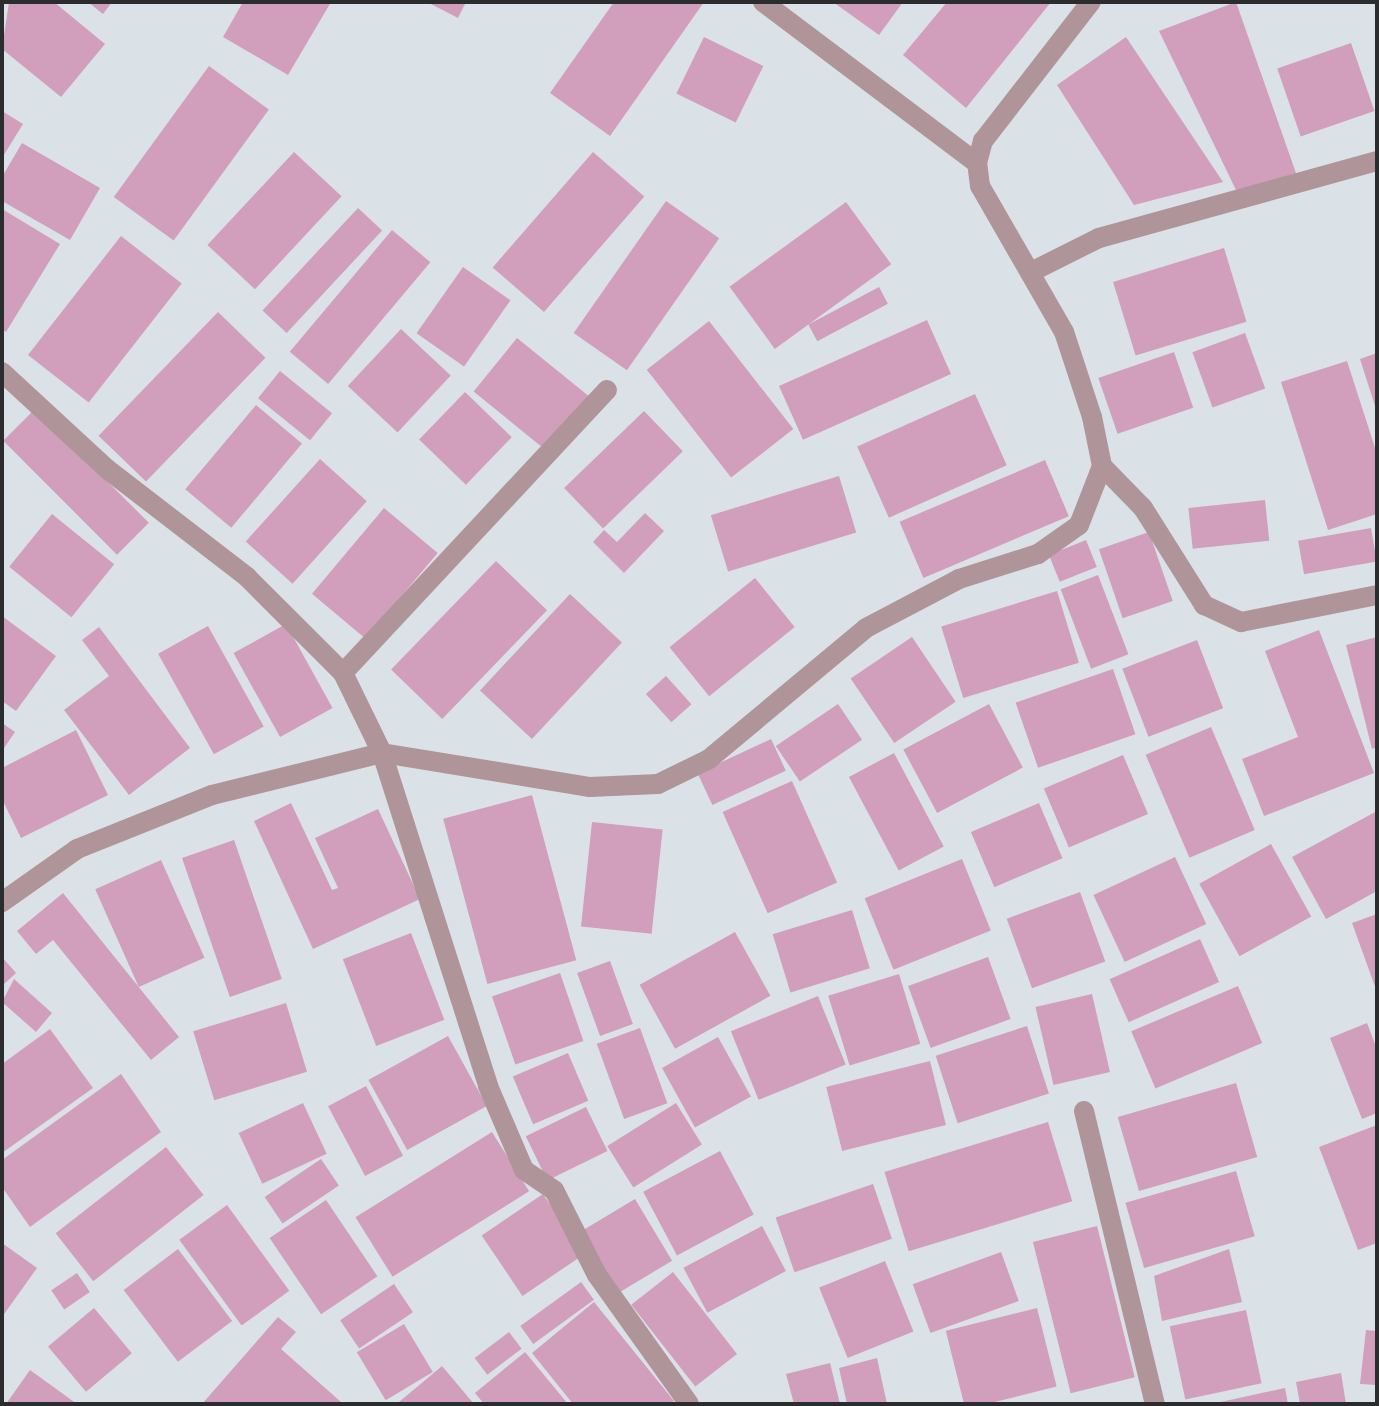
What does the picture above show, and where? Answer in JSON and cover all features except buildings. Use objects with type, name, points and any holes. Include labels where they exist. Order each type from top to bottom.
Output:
[{"type":"street","points":[[763,2],[977,163]]},
{"type":"street","points":[[1091,2],[983,141],[977,163],[980,186],[1064,332],[1102,466],[1143,508],[1204,605],[1216,611],[1241,622],[1280,619],[1377,595]]},
{"type":"street","points":[[1031,272],[1099,238],[1377,161]]},
{"type":"street","points":[[2,372],[107,469],[247,577],[343,673],[382,753],[488,1086],[524,1170],[554,1190],[597,1275],[689,1404]]},
{"type":"street","points":[[343,673],[607,390]]},
{"type":"street","points":[[2,902],[77,849],[212,795],[382,753],[590,787],[658,784],[709,759],[866,628],[959,579],[1038,554],[1079,525],[1102,466]]},
{"type":"street","points":[[1084,1111],[1155,1404]]}]
